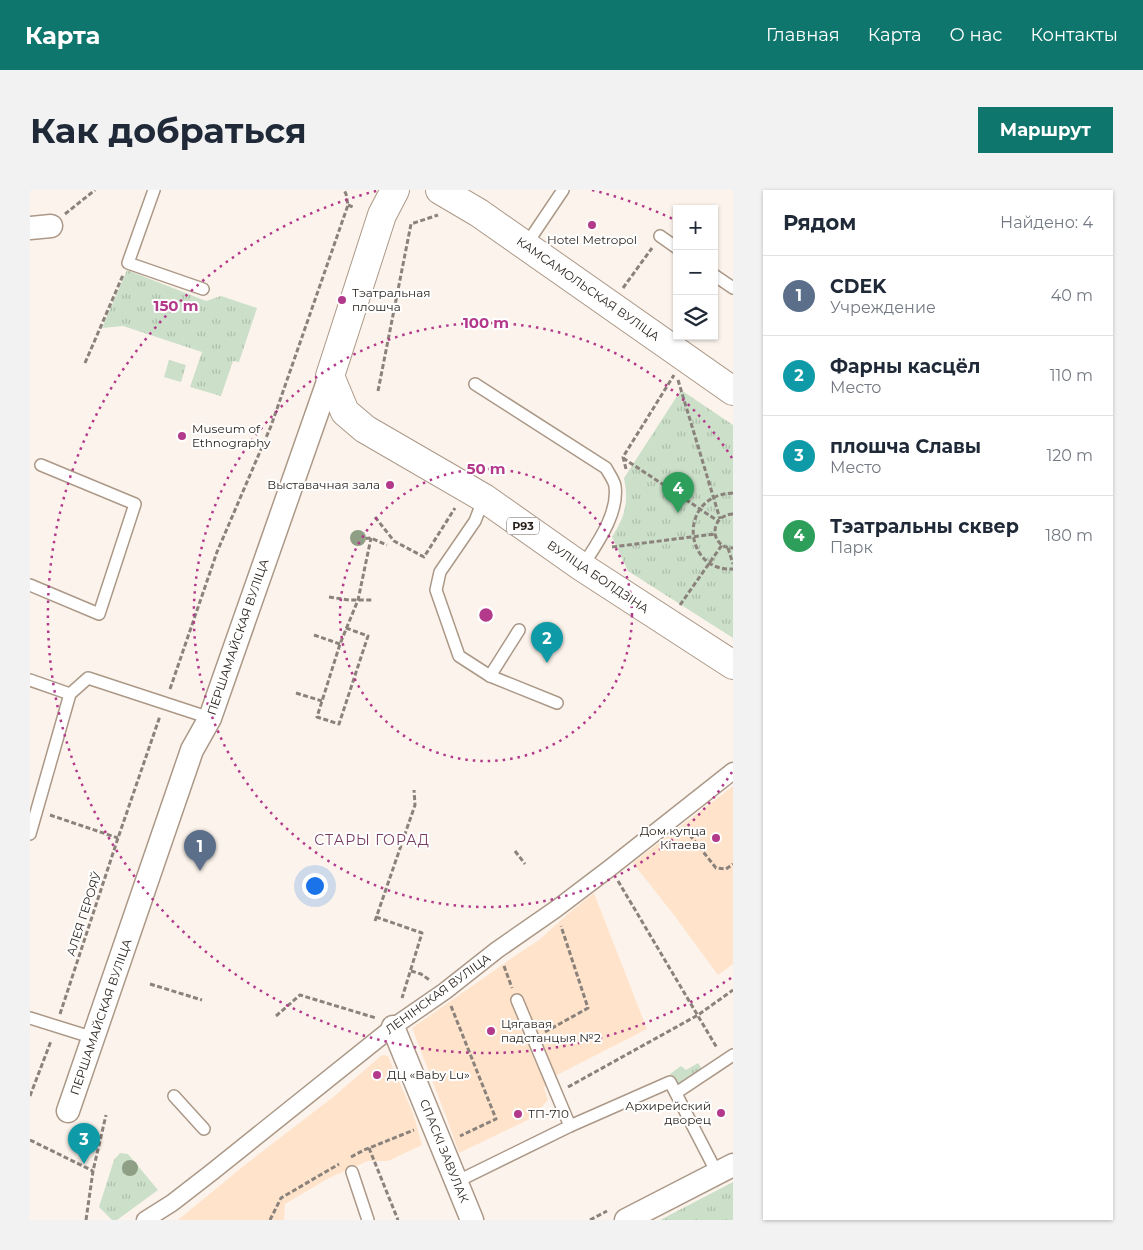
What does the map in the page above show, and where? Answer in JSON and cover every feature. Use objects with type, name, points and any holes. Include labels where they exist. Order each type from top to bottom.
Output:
[{"type":"main road","name":"ПЕРШАМАЙСКАЯ ВУЛІЦА","points":[[330,376],[382,215],[395,190]]},
{"type":"main road","name":"КАМСАМОЛЬСКАЯ ВУЛІЦА","points":[[440,202],[479,213],[733,391]]},
{"type":"main road","name":"ВУЛІЦА БОЛДЗІНА","points":[[330,376],[345,412],[365,429],[484,498],[582,567],[733,665]]},
{"type":"street","name":"ПЕРШАМАЙСКАЯ ВУЛІЦА","points":[[68,1111],[192,750],[210,718],[330,376]]},
{"type":"street","name":"ЛЕНІНСКАЯ ВУЛІЦА","points":[[146,1220],[172,1203],[212,1172],[393,1027],[556,909],[733,771]]},
{"type":"street","name":"СПАСКІ ЗАВУЛАК","points":[[393,1027],[472,1220]]},
{"type":"street","points":[[626,1220],[725,1169]]},
{"type":"lane","points":[[154,190],[128,263],[203,289]]},
{"type":"lane","points":[[526,245],[564,190]]},
{"type":"lane","points":[[660,236],[673,245]]},
{"type":"lane","points":[[718,278],[733,288]]},
{"type":"lane","points":[[476,384],[606,468],[615,484],[616,497],[612,513],[582,567]]},
{"type":"lane","points":[[30,585],[99,614],[135,504],[41,465]]},
{"type":"lane","points":[[484,498],[475,521],[440,572],[436,590],[459,656],[490,676],[558,703]]},
{"type":"lane","points":[[490,676],[519,630]]},
{"type":"lane","points":[[30,834],[34,810],[70,694],[88,678],[210,718]]},
{"type":"lane","points":[[30,680],[70,694]]},
{"type":"lane","points":[[517,1000],[570,1126]]},
{"type":"lane","points":[[30,1018],[94,1038]]},
{"type":"lane","points":[[676,1093],[729,1058]]},
{"type":"lane","points":[[456,1182],[570,1126],[670,1082],[725,1169]]},
{"type":"lane","points":[[174,1096],[204,1129]]},
{"type":"lane","points":[[352,1172],[368,1220]]},
{"type":"path","points":[[41,227],[94,190]]},
{"type":"path","points":[[344,190],[348,205],[353,207]]},
{"type":"path","points":[[378,392],[411,224],[440,202]]},
{"type":"path","name":"АЛЕЯ ГЕРОЯЎ","points":[[30,1096],[56,1026],[118,838],[217,552],[271,426],[348,205]]},
{"type":"path","points":[[623,288],[660,236]]},
{"type":"path","points":[[85,363],[128,263]]},
{"type":"path","points":[[675,373],[713,498],[719,520],[623,457],[675,373]]},
{"type":"path","points":[[733,493],[725,493],[708,500],[696,514],[694,523],[694,537],[698,550],[704,558],[720,567],[733,569]]},
{"type":"path","points":[[375,517],[394,541],[424,557],[455,508]]},
{"type":"path","points":[[733,514],[725,515],[719,520],[715,528],[716,539],[722,545],[733,548]]},
{"type":"path","points":[[612,547],[715,534]]},
{"type":"path","points":[[358,539],[371,538],[388,545]]},
{"type":"path","points":[[346,628],[368,636],[339,724],[317,717],[340,644],[346,628],[358,600],[371,538]]},
{"type":"path","points":[[678,608],[722,545]]},
{"type":"path","points":[[728,548],[733,564]]},
{"type":"path","points":[[329,597],[373,600]]},
{"type":"path","points":[[314,635],[340,644]]},
{"type":"path","points":[[296,693],[322,701]]},
{"type":"path","points":[[375,921],[415,806],[414,790]]},
{"type":"path","points":[[34,810],[118,838]]},
{"type":"path","points":[[675,817],[716,868],[726,869],[733,864]]},
{"type":"path","points":[[515,851],[525,864]]},
{"type":"path","points":[[610,868],[698,1015],[729,1058]]},
{"type":"path","points":[[533,1038],[588,1008],[556,909]]},
{"type":"path","points":[[376,917],[422,933],[402,1001]]},
{"type":"path","points":[[497,950],[517,1000]]},
{"type":"path","points":[[411,971],[421,974]]},
{"type":"path","points":[[150,984],[202,1000]]},
{"type":"path","points":[[556,1093],[698,1015],[733,990]]},
{"type":"path","points":[[441,1145],[496,1119],[445,991]]},
{"type":"path","points":[[276,1016],[300,995],[379,1019],[393,1027]]},
{"type":"path","points":[[86,1220],[93,1171],[106,1115]]},
{"type":"path","points":[[348,1159],[369,1148],[432,1123]]},
{"type":"path","points":[[30,1140],[93,1171]]},
{"type":"path","points":[[369,1148],[398,1220]]},
{"type":"path","points":[[270,1220],[281,1198],[340,1164]]},
{"type":"shaded area","points":[[733,786],[733,964],[718,975],[633,863]]},
{"type":"shaded area","points":[[594,893],[647,1029],[557,1075],[544,1087],[548,1100],[532,1118],[459,1153],[412,1028],[539,940]]},
{"type":"shaded area","points":[[382,1055],[388,1056],[413,1113],[422,1145],[388,1161],[368,1161],[329,1178],[285,1204],[284,1220],[178,1220],[246,1164],[332,1098]]},
{"type":"green space","points":[[127,270],[206,301],[221,296],[257,308],[239,362],[233,361],[221,396],[190,387],[202,352],[123,326],[102,328]]},
{"type":"green space","points":[[169,360],[186,365],[181,382],[164,377]]},
{"type":"green space","points":[[681,390],[733,425],[733,638],[628,571],[612,537],[625,509],[624,478]]},
{"type":"green space","points":[[698,1063],[702,1069],[677,1086],[670,1074],[681,1066],[686,1070]]},
{"type":"green space","points":[[120,1153],[128,1154],[158,1190],[117,1220],[112,1220],[99,1207],[114,1160]]},
{"type":"green space","points":[[733,1182],[733,1220],[660,1220]]},
{"type":"place","name":"Hotel Metropol","points":[[592,225]]},
{"type":"place","name":"Тэатральная плошча","points":[[342,300]]},
{"type":"place","name":"Museum of Ethnography","points":[[182,436]]},
{"type":"place","name":"Выставачная зала","points":[[390,485]]},
{"type":"place","name":"Тэатральны сквер","points":[[678,513]]},
{"type":"place","name":"Фарны касцёл","points":[[547,663]]},
{"type":"place","name":"Дом купца Кітаева","points":[[716,838]]},
{"type":"place","name":"CDEK","points":[[200,871]]},
{"type":"place","name":"Цягавая падстанцыя №2","points":[[491,1031]]},
{"type":"place","name":"ДЦ «Baby Lu»","points":[[377,1075]]},
{"type":"place","name":"Архирейский дворец","points":[[721,1113]]},
{"type":"place","name":"ТП-710","points":[[518,1114]]},
{"type":"place","name":"плошча Славы","points":[[84,1164]]},
{"type":"district","name":"СТАРЫ ГОРАД","points":[[372,840]]}]
